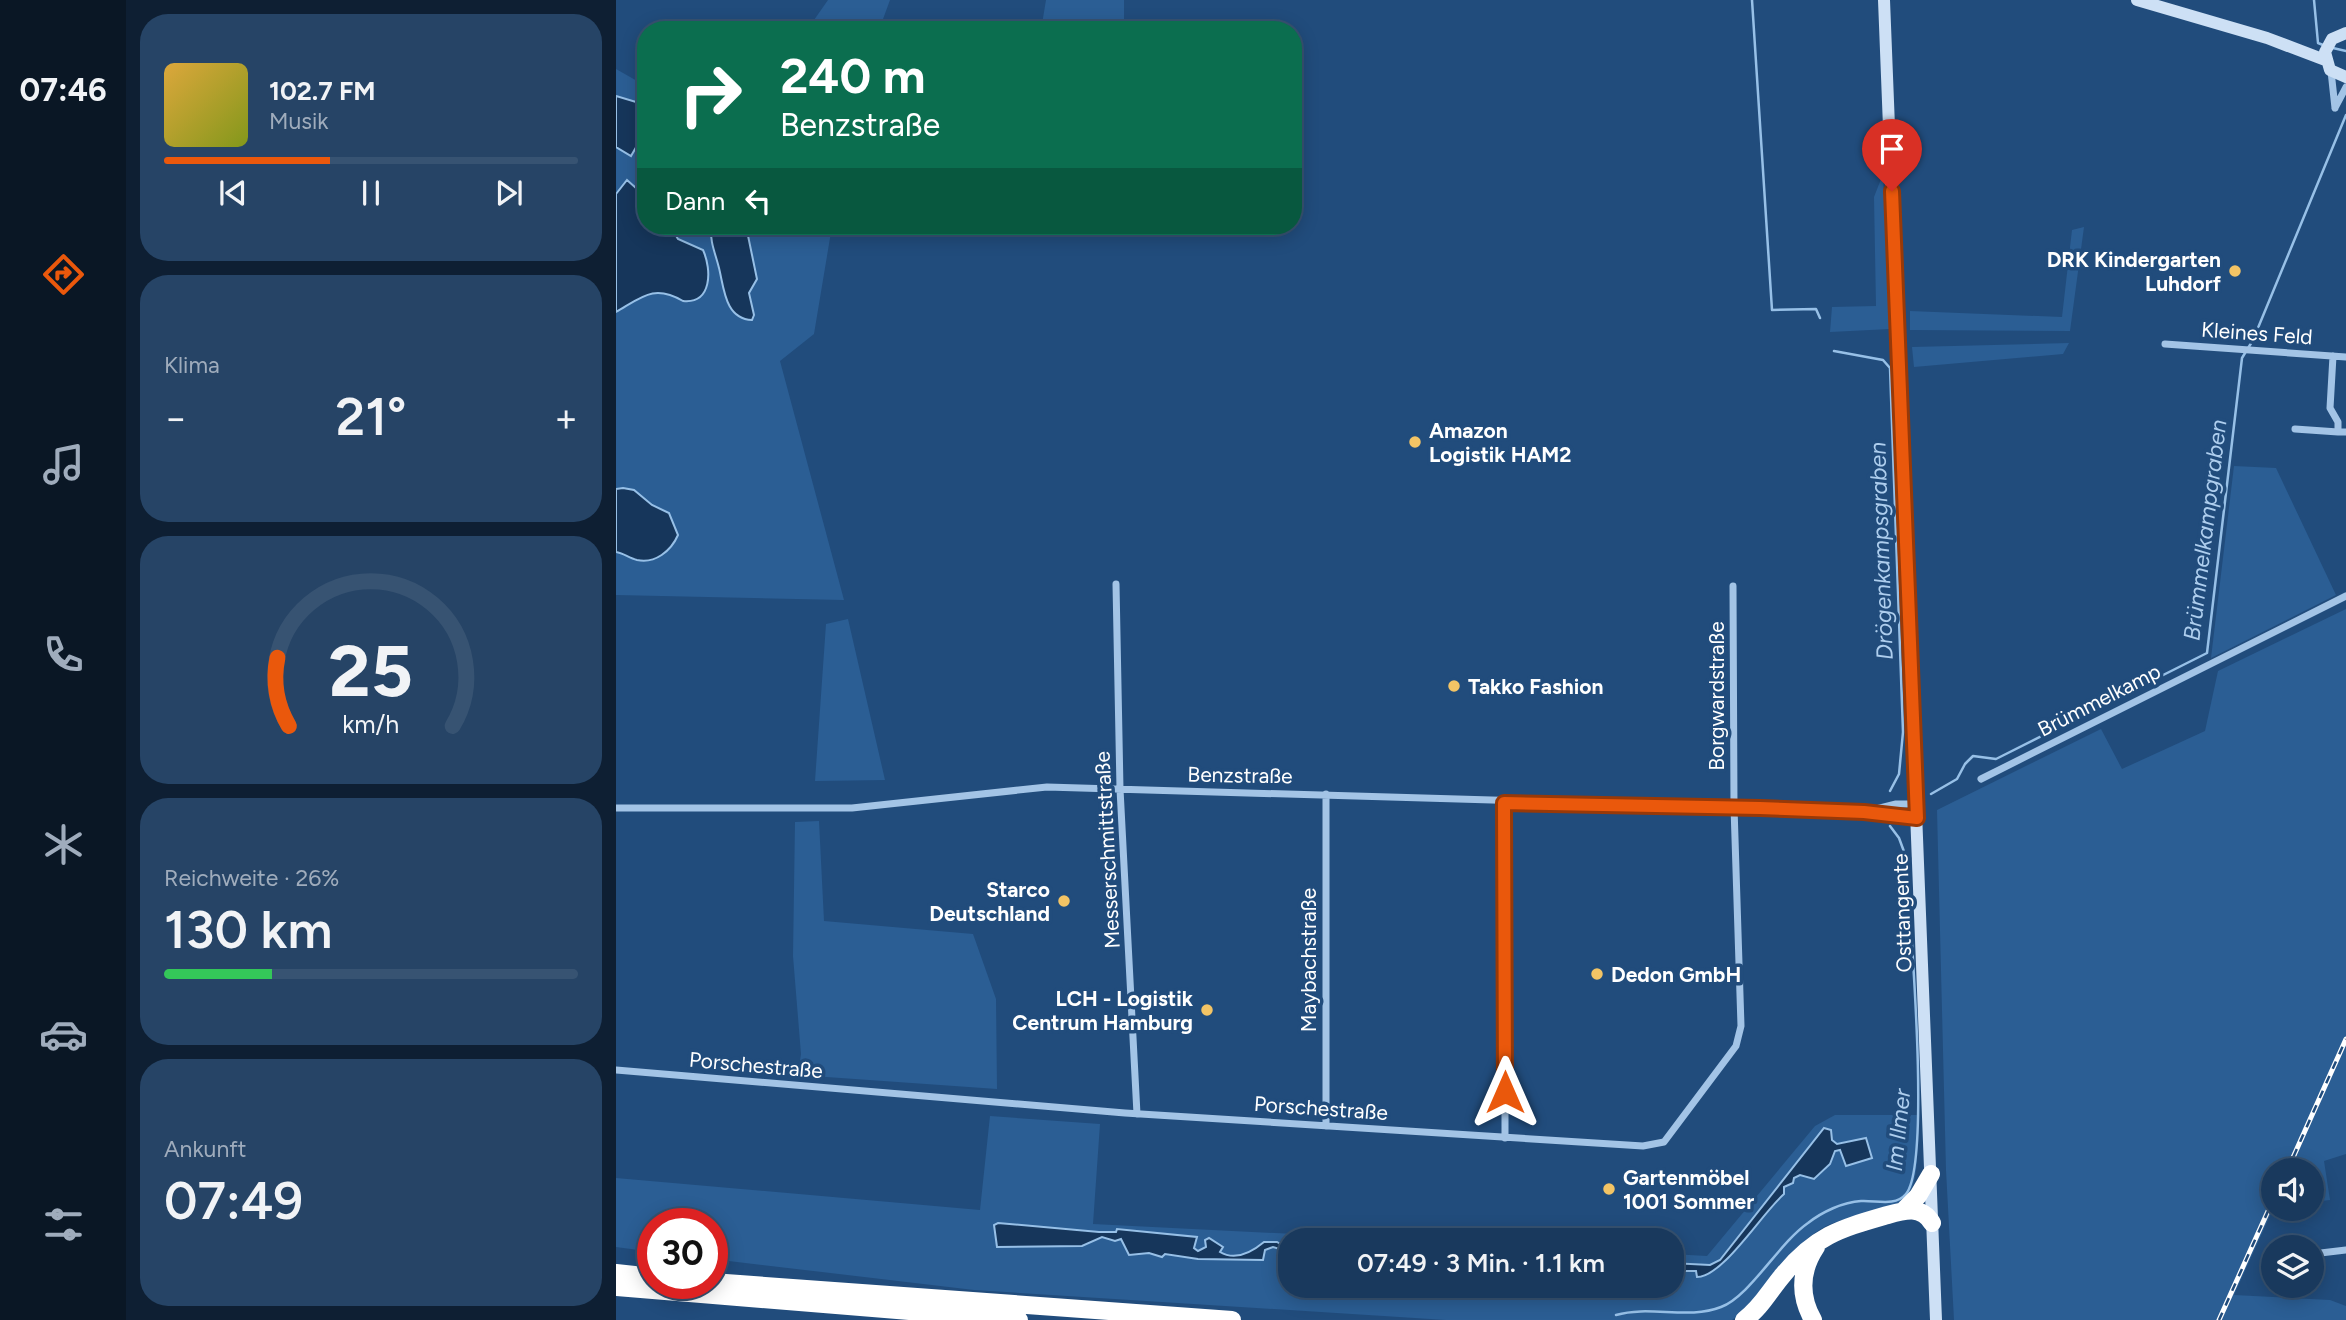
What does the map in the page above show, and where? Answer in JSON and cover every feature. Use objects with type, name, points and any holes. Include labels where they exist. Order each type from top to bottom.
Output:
[{"type":"highway","points":[[1903,1211],[1918,1196],[1931,1174]]},
{"type":"highway","points":[[1744,1320],[1792,1264],[1820,1241],[1850,1224],[1903,1211],[1920,1211],[1932,1223]]},
{"type":"highway","points":[[1882,1217],[1932,1223]]},
{"type":"highway","points":[[1813,1320],[1805,1304],[1802,1284],[1809,1259],[1820,1241]]},
{"type":"highway","points":[[616,1273],[637,1275]]},
{"type":"highway","points":[[728,1283],[1232,1320]]},
{"type":"highway","points":[[616,1287],[1019,1320]]},
{"type":"street","name":"Osttangente","points":[[1884,0],[1936,1320]]},
{"type":"street","points":[[2137,0],[2267,38],[2314,46],[2327,45]]},
{"type":"street","points":[[2346,33],[2332,39],[2327,45],[2335,108],[2346,86]]},
{"type":"street","points":[[2267,38],[2328,65],[2346,77]]},
{"type":"street","name":"Kleines Feld","points":[[2165,344],[2346,357]]},
{"type":"street","points":[[2295,429],[2342,432],[2330,408],[2333,356]]},
{"type":"street","name":"Messerschmittstraße","points":[[1116,584],[1120,789],[1137,1114]]},
{"type":"street","name":"Borgwardstraße","points":[[1733,586],[1734,807]]},
{"type":"street","name":"Brümmelkamp","points":[[1981,779],[2346,596]]},
{"type":"street","name":"Benzstraße","points":[[616,808],[852,808],[1030,788],[1326,794],[1504,803],[1734,807],[1864,812],[1917,818]]},
{"type":"street","name":"Maybachstraße","points":[[1326,794],[1326,1126]]},
{"type":"street","points":[[1504,803],[1505,1138]]},
{"type":"street","name":"Benzstraße","points":[[1864,812],[1896,804],[1917,804]]},
{"type":"street","name":"Porschestraße","points":[[616,1070],[1137,1114],[1655,1145],[1664,1142],[1673,1132],[1736,1046],[1741,1026],[1734,807]]},
{"type":"street","points":[[2324,1253],[2346,1250]]},
{"type":"shaded area","points":[[828,0],[890,0],[882,21],[813,21]]},
{"type":"shaded area","points":[[1046,0],[1124,0],[1124,21],[1042,21]]},
{"type":"shaded area","points":[[616,69],[637,81],[637,235],[830,235],[814,334],[780,361],[844,600],[616,595]]},
{"type":"shaded area","points":[[616,96],[637,102],[637,146],[631,156],[616,147]]},
{"type":"shaded area","points":[[1883,174],[1890,329],[1830,332],[1832,307],[1876,306],[1874,197]]},
{"type":"shaded area","points":[[627,180],[637,189],[637,235],[676,235],[678,239],[703,250],[708,276],[700,297],[683,301],[664,293],[648,294],[616,312],[616,194]]},
{"type":"shaded area","points":[[2084,227],[2070,331],[1910,330],[1910,311],[2062,317],[2072,230]]},
{"type":"shaded area","points":[[712,235],[748,235],[757,279],[749,293],[754,315],[752,320],[736,314],[727,301]]},
{"type":"shaded area","points":[[2069,343],[2063,354],[1914,367],[1912,347]]},
{"type":"shaded area","points":[[2234,466],[2276,468],[2336,595],[2211,658]]},
{"type":"shaded area","points":[[616,489],[634,490],[652,505],[669,513],[678,535],[662,555],[644,561],[616,552]]},
{"type":"shaded area","points":[[2346,609],[2346,1154],[2324,1161],[2324,1158],[2261,1158],[2261,1221],[2268,1221],[2234,1295],[2330,1300],[2346,1306],[2346,1320],[1954,1320],[1946,1170],[1937,810],[2101,729],[2122,769],[2205,731],[2218,671]]},
{"type":"shaded area","points":[[848,619],[885,780],[815,781],[826,624]]},
{"type":"shaded area","points":[[819,821],[824,921],[973,934],[996,999],[997,1089],[798,1075],[801,1054],[793,956],[795,822]]},
{"type":"shaded area","points":[[1835,1115],[1917,1115],[1917,1166],[1913,1186],[1904,1200],[1884,1209],[1835,1222],[1812,1235],[1732,1320],[1446,1320],[974,1290],[728,1261],[728,1208],[637,1208],[637,1250],[616,1247],[616,1178],[980,1210],[990,1116],[1100,1124],[1093,1224],[1278,1233],[1278,1298],[1684,1298],[1684,1255],[1707,1256],[1815,1126]]},
{"type":"shaded area","points":[[1824,1128],[1831,1130],[1832,1140],[1837,1144],[1866,1138],[1872,1158],[1846,1166],[1840,1150],[1835,1151],[1830,1164],[1814,1179],[1800,1175],[1794,1178],[1793,1183],[1784,1187],[1784,1194],[1718,1267],[1697,1277],[1696,1271],[1684,1271],[1684,1264],[1710,1265],[1720,1260]]},
{"type":"shaded area","points":[[2324,1161],[2330,1200],[2324,1201]]},
{"type":"shaded area","points":[[998,1223],[1099,1232],[1116,1232],[1117,1229],[1197,1237],[1194,1248],[1198,1251],[1206,1247],[1205,1240],[1209,1238],[1223,1247],[1220,1252],[1232,1256],[1249,1252],[1264,1242],[1277,1242],[1278,1248],[1265,1250],[1263,1260],[1198,1259],[1165,1254],[1162,1257],[1149,1253],[1129,1255],[1121,1239],[1115,1241],[1102,1237],[1082,1246],[997,1247],[994,1225]]},
{"type":"waterway","name":"Drögenkampsgraben","points":[[1752,0],[1772,310],[1816,309],[1820,318]]},
{"type":"waterway","name":"Brümmelkampgraben","points":[[2314,0],[2318,43],[2323,45]]},
{"type":"waterway","name":"Brümmelkampgraben","points":[[2333,48],[2346,51]]},
{"type":"waterway","name":"Brümmelkampgraben","points":[[1931,794],[1957,779],[1973,756],[1996,759],[2207,653],[2242,358],[2253,340],[2346,115]]},
{"type":"waterway","name":"Drögenkampsgraben","points":[[1834,351],[1883,360],[1890,368],[1903,732],[1899,774],[1890,791]]},
{"type":"waterway","name":"Im Ilmer","points":[[1616,1315],[1642,1311],[1695,1312],[1721,1307],[1743,1292],[1786,1243],[1820,1215],[1847,1203],[1891,1202],[1906,1194],[1914,1173],[1917,1135],[1917,1033],[1906,857],[1899,838],[1890,826]]},
{"type":"railway","points":[[2293,1158],[2346,1039]]},
{"type":"railway","points":[[2219,1320],[2264,1221]]},
{"type":"place","name":"DRK Kindergarten Luhdorf","points":[[2235,271]]},
{"type":"place","name":"Amazon Logistik HAM2","points":[[1415,442]]},
{"type":"place","name":"Takko Fashion","points":[[1454,686]]},
{"type":"place","name":"Starco Deutschland","points":[[1064,901]]},
{"type":"place","name":"Dedon GmbH","points":[[1597,974]]},
{"type":"place","name":"LCH - Logistik Centrum Hamburg","points":[[1207,1010]]},
{"type":"place","name":"Gartenmöbel 1001 Sommer","points":[[1609,1189]]},
{"type":"route","points":[[1505,1092],[1504,803],[1760,808],[1864,812],[1894,818],[1917,818],[1892,191]]}]
